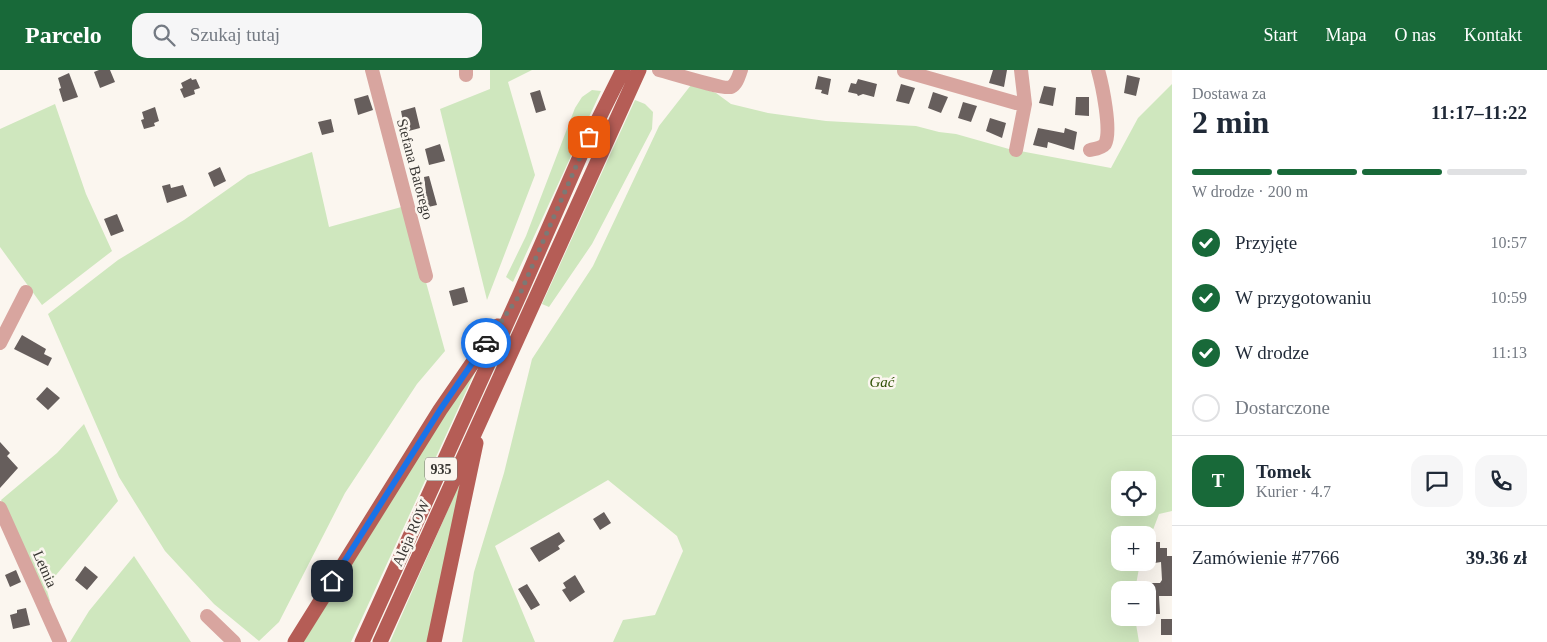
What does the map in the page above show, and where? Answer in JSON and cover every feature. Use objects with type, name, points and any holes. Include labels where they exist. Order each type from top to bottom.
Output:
[{"type":"main road","name":"Aleja ROW","points":[[380,642],[482,417],[619,96],[623,70]]},
{"type":"main road","name":"Aleja ROW","points":[[362,642],[519,296],[582,152],[619,96],[639,70]]},
{"type":"main road","points":[[294,642],[440,410],[519,296]]},
{"type":"main road","points":[[434,642],[482,417]]},
{"type":"street","name":"Stefana Batorego","points":[[372,70],[426,276]]},
{"type":"street","points":[[659,70],[688,76],[722,88],[730,88],[735,84],[741,70]]},
{"type":"street","points":[[1016,150],[1026,104],[1021,70]]},
{"type":"street","points":[[1090,150],[1103,146],[1106,143],[1107,133],[1106,102],[1098,70]]},
{"type":"street","points":[[904,71],[1016,103],[1026,104]]},
{"type":"street","points":[[0,343],[26,292]]},
{"type":"street","name":"Letnia","points":[[0,508],[60,642]]},
{"type":"street","points":[[224,642],[207,616],[234,642]]},
{"type":"green space","points":[[490,70],[532,70],[508,82],[535,175],[487,300],[440,109],[490,89]]},
{"type":"green space","name":"Gać","points":[[1172,84],[1172,511],[1159,514],[1154,526],[1111,526],[1111,571],[1139,571],[1137,581],[1111,581],[1111,626],[1136,626],[1139,642],[613,642],[623,620],[655,615],[683,551],[677,536],[608,480],[495,546],[535,642],[462,642],[474,572],[504,473],[532,359],[593,266],[659,126],[691,85],[716,93],[731,104],[768,113],[826,121],[916,126],[956,134],[1009,149],[1111,168],[1138,118]]},
{"type":"green space","points":[[592,90],[601,91],[513,282],[506,277],[526,236],[575,108],[582,97]]},
{"type":"green space","points":[[635,100],[645,104],[653,112],[652,129],[592,244],[549,307],[542,304]]},
{"type":"green space","points":[[55,104],[86,194],[112,251],[42,305],[0,247],[0,129]]},
{"type":"green space","points":[[312,152],[329,227],[405,206],[445,351],[417,384],[345,493],[279,622],[259,641],[214,604],[165,551],[119,477],[48,314],[118,260],[184,220],[248,175]]},
{"type":"green space","points":[[486,348],[351,642],[302,642]]},
{"type":"green space","points":[[84,424],[118,501],[46,587],[50,601],[47,603],[1,500],[57,453]]},
{"type":"green space","points":[[464,473],[429,642],[390,642]]},
{"type":"green space","points":[[134,556],[191,642],[70,642],[89,611]]},
{"type":"building","points":[[110,70],[115,82],[100,88],[94,72]]},
{"type":"building","points":[[993,70],[1007,70],[1004,87],[989,83]]},
{"type":"building","points":[[69,73],[78,97],[63,102],[58,78]]},
{"type":"building","points":[[1127,75],[1140,78],[1136,96],[1124,93]]},
{"type":"building","points":[[818,76],[831,79],[828,95],[821,93],[822,90],[815,89]]},
{"type":"building","points":[[191,78],[192,80],[196,79],[200,88],[194,90],[195,94],[184,98],[180,89],[183,88],[181,83]]},
{"type":"building","points":[[858,79],[877,84],[874,97],[863,94],[858,96],[848,92],[851,83],[856,84]]},
{"type":"building","points":[[901,84],[915,88],[909,104],[896,101]]},
{"type":"building","points":[[1044,86],[1056,88],[1053,106],[1039,103]]},
{"type":"building","points":[[540,90],[546,110],[536,113],[530,93]]},
{"type":"building","points":[[933,92],[948,97],[941,113],[928,108]]},
{"type":"building","points":[[368,95],[373,110],[358,115],[354,99]]},
{"type":"building","points":[[1076,97],[1089,97],[1089,116],[1075,115]]},
{"type":"building","points":[[963,102],[977,106],[971,122],[958,118]]},
{"type":"building","points":[[155,107],[159,121],[154,123],[155,126],[144,129],[141,120],[144,119],[142,112]]},
{"type":"building","points":[[415,107],[420,128],[405,132],[401,111]]},
{"type":"building","points":[[990,118],[1006,123],[1002,138],[986,131]]},
{"type":"building","points":[[331,119],[334,132],[322,135],[318,122]]},
{"type":"building","points":[[1038,128],[1064,133],[1065,128],[1077,132],[1074,150],[1048,142],[1047,148],[1033,145]]},
{"type":"building","points":[[440,144],[445,161],[429,165],[425,149]]},
{"type":"building","points":[[220,167],[226,181],[214,187],[208,173]]},
{"type":"building","points":[[429,176],[437,205],[424,208],[420,194],[426,192],[424,177]]},
{"type":"building","points":[[170,184],[171,188],[183,185],[187,196],[167,203],[162,186]]},
{"type":"building","points":[[117,214],[124,231],[111,236],[104,219]]},
{"type":"building","points":[[464,287],[468,302],[453,306],[449,291]]},
{"type":"building","points":[[22,335],[46,349],[44,354],[52,358],[48,366],[14,349]]},
{"type":"building","points":[[47,387],[60,398],[48,410],[36,399]]},
{"type":"building","points":[[0,442],[10,453],[7,456],[18,468],[0,488]]},
{"type":"building","points":[[604,512],[611,523],[600,530],[593,519]]},
{"type":"building","points":[[559,532],[565,541],[558,546],[560,549],[539,562],[530,548]]},
{"type":"building","points":[[1156,542],[1160,542],[1160,548],[1167,548],[1167,556],[1172,556],[1172,596],[1159,596],[1160,614],[1156,614],[1156,583],[1160,583],[1162,580],[1161,562],[1156,563]]},
{"type":"building","points":[[85,566],[98,577],[87,590],[75,580]]},
{"type":"building","points":[[16,570],[21,582],[10,587],[5,575]]},
{"type":"building","points":[[575,575],[585,592],[570,602],[562,590],[566,588],[563,583]]},
{"type":"building","points":[[527,584],[540,605],[531,610],[518,589]]},
{"type":"building","points":[[26,608],[30,625],[13,629],[10,615],[17,613],[17,610]]},
{"type":"building","points":[[1161,619],[1172,619],[1172,635],[1161,635]]},
{"type":"way so far","points":[[486,343],[519,296],[589,137]]},
{"type":"route","points":[[332,581],[440,410],[486,343]]}]
